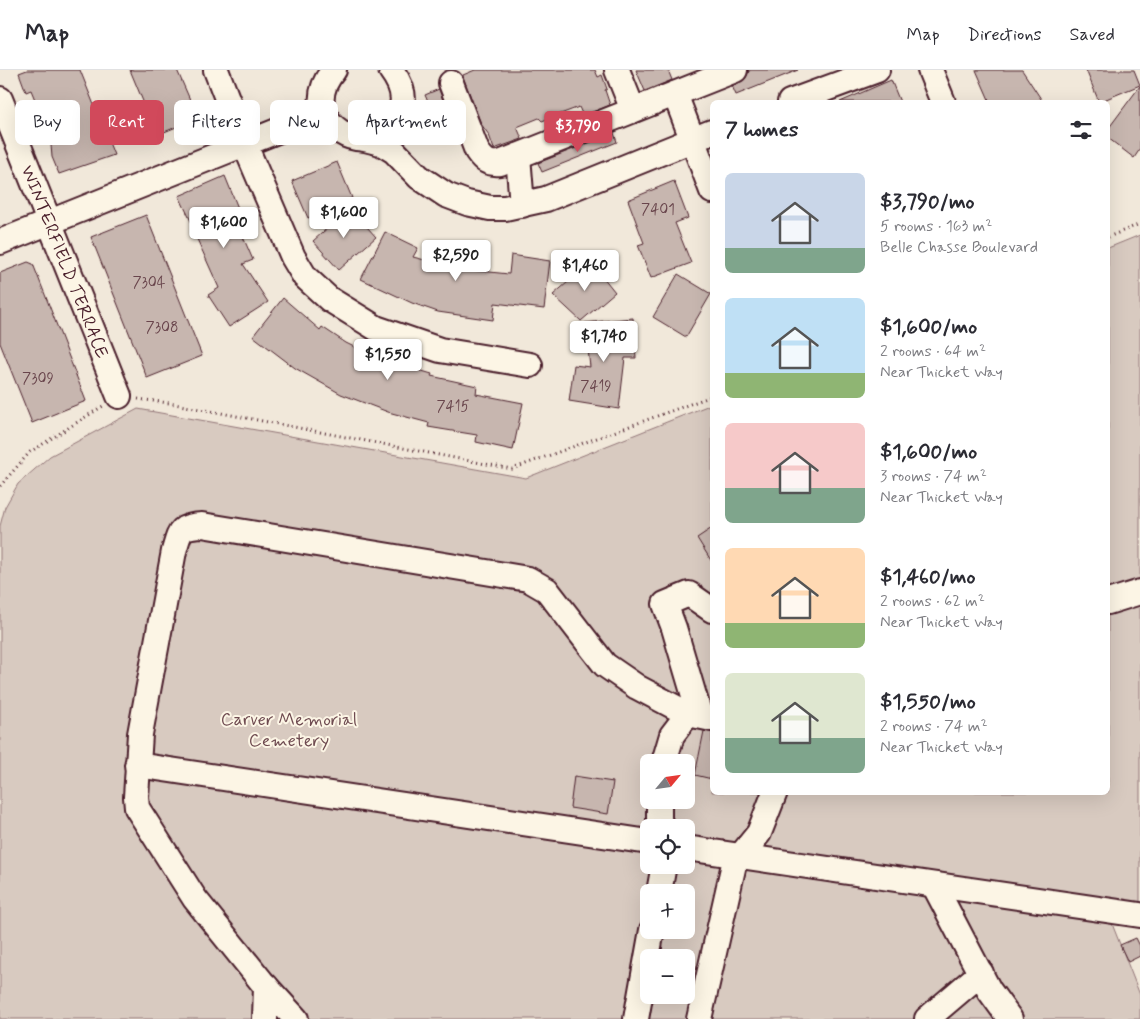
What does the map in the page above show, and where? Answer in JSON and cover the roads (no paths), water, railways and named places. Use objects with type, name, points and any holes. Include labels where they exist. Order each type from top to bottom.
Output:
[{"type":"street","points":[[216,70],[228,100]]},
{"type":"street","points":[[322,100],[325,80],[334,70]]},
{"type":"street","points":[[390,70],[398,79],[402,90],[402,100]]},
{"type":"street","points":[[617,70],[633,110]]},
{"type":"street","points":[[451,83],[476,151],[483,160],[490,164],[500,163],[735,70]]},
{"type":"street","points":[[795,100],[877,70]]},
{"type":"street","points":[[930,70],[942,100]]},
{"type":"street","points":[[675,94],[703,135],[710,179]]},
{"type":"street","name":"WINTERFIELD TERRACE","points":[[0,100],[119,396]]},
{"type":"street","points":[[384,145],[394,151],[419,176],[446,195],[467,203],[490,208],[505,208],[546,198],[703,135]]},
{"type":"street","points":[[0,242],[245,145],[293,257],[305,277],[329,299],[376,328],[440,350],[530,365]]},
{"type":"street","points":[[394,145],[394,151]]},
{"type":"street","points":[[518,156],[522,205]]},
{"type":"street","points":[[296,1019],[266,986],[195,899],[137,808],[137,765],[140,734],[174,551],[180,532],[188,526],[202,526],[528,579],[546,590],[605,666],[637,687],[699,712]]},
{"type":"street","points":[[1110,601],[1140,592]]},
{"type":"street","points":[[699,712],[665,604],[689,594],[710,609]]},
{"type":"street","points":[[666,754],[672,735],[699,712]]},
{"type":"street","points":[[137,765],[640,841]]},
{"type":"street","points":[[699,1019],[734,864],[759,834],[774,795]]},
{"type":"street","points":[[695,849],[1140,915]]},
{"type":"street","points":[[934,886],[990,990],[1010,1019]]},
{"type":"street","points":[[636,1019],[650,939]]},
{"type":"street","points":[[927,1019],[981,973]]},
{"type":"street","points":[[265,1019],[266,986]]},
{"type":"park label","name":"Carver Memorial Cemetery","points":[[289,730]]}]
